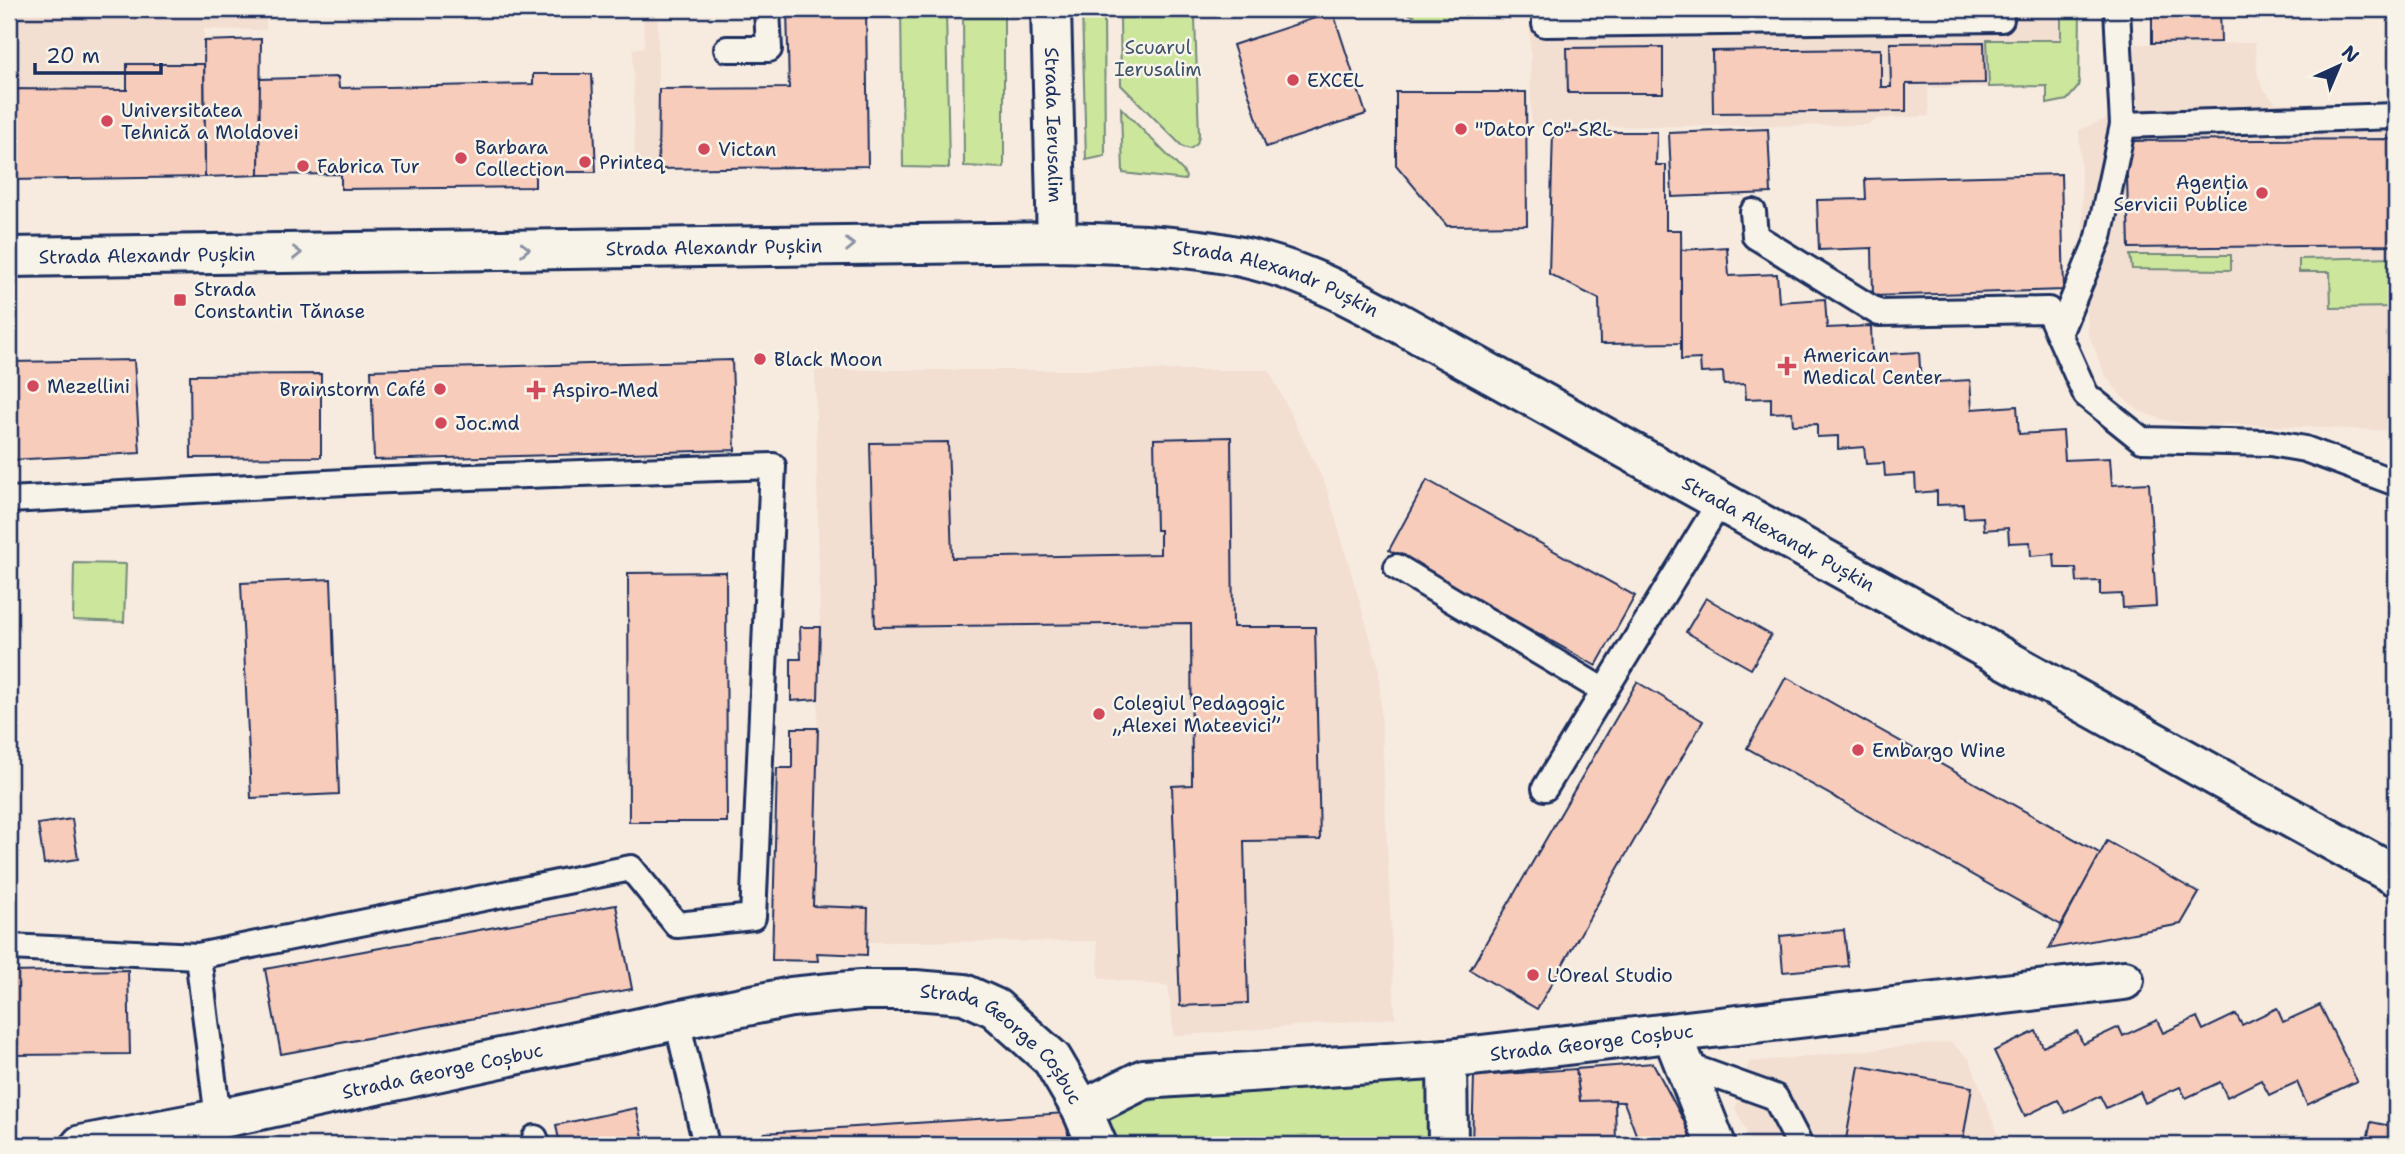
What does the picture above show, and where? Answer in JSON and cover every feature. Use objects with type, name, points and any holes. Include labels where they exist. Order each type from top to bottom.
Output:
[{"type":"street","name":"Strada Ierusalim","points":[[1051,9],[1057,242]]},
{"type":"street","name":"Strada Alexandr Pușkin","points":[[9,257],[1057,242],[1112,243],[1205,251],[1269,264],[1331,287],[1390,318],[2396,876]]},
{"type":"street","name":"Strada George Coșbuc","points":[[81,1145],[222,1132],[677,1020],[791,997],[860,990],[915,990],[964,994],[995,1008],[1052,1059],[1082,1110],[1144,1079],[1447,1059],[1677,1048],[2124,980]]},
{"type":"street","points":[[1677,1048],[1716,1145]]},
{"type":"street","points":[[1447,1059],[1448,1145]]},
{"type":"street","points":[[1082,1110],[1097,1145]]},
{"type":"lane","points":[[727,49],[769,49],[767,9]]},
{"type":"lane","points":[[1545,9],[1545,24],[2001,19]]},
{"type":"lane","points":[[2059,334],[2099,237],[2123,125],[2118,9]]},
{"type":"lane","points":[[2123,125],[2396,116]]},
{"type":"lane","points":[[1753,212],[1755,236],[1879,313],[2048,310],[2086,395],[2142,440],[2270,443],[2305,449],[2396,483]]},
{"type":"lane","points":[[9,500],[364,481],[773,466],[753,918],[677,925],[631,868],[198,956],[9,947]]},
{"type":"lane","points":[[1545,788],[1721,500]]},
{"type":"lane","points":[[1396,567],[1604,691]]},
{"type":"lane","points":[[198,956],[222,1132]]},
{"type":"lane","points":[[677,1020],[706,1145]]},
{"type":"lane","points":[[1677,1048],[1775,1097],[1800,1145]]},
{"type":"shaded area","name":"Universitatea Tehnică a Moldovei","points":[[9,9],[266,9],[266,30],[204,29],[205,177],[9,180]]},
{"type":"shaded area","points":[[643,9],[658,9],[658,169],[635,170],[633,49],[644,47]]},
{"type":"shaded area","points":[[1398,9],[2080,9],[2079,86],[2067,100],[2047,104],[2047,86],[1928,88],[1929,116],[1878,119],[1867,125],[1531,127],[1530,17],[1416,17]]},
{"type":"shaded area","name":"Agenția Servicii Publice","points":[[2255,43],[2258,76],[2262,87],[2276,103],[2396,105],[2396,431],[2233,424],[2196,426],[2163,420],[2139,411],[2121,396],[2105,375],[2088,333],[2079,130],[2136,107],[2135,44]]},
{"type":"shaded area","name":"Colegiul Pedagogic „Alexei Mateevici”","points":[[815,370],[1269,370],[1326,486],[1379,668],[1395,1018],[1174,1036],[1168,986],[1099,978],[1097,941],[867,942],[868,908],[813,906],[820,627]]},
{"type":"shaded area","points":[[1951,1042],[1970,1060],[2002,1145],[1753,1145],[1735,1108],[1749,1062]]},
{"type":"green space","points":[[901,9],[946,9],[949,168],[903,167]]},
{"type":"green space","points":[[963,9],[1004,9],[1004,168],[964,166]]},
{"type":"green space","name":"Scuarul Ierusalim","points":[[1082,9],[1104,9],[1105,156],[1086,160]]},
{"type":"green space","points":[[1407,9],[1513,9],[1518,17],[1416,17],[1407,13]]},
{"type":"green space","points":[[2061,9],[2080,9],[2079,86],[2067,100],[2047,104],[2047,86],[1989,87],[1987,40],[2061,40]]},
{"type":"green space","name":"Scuarul Ierusalim","points":[[1120,18],[1195,18],[1199,136],[1197,144],[1190,149],[1183,147],[1121,85]]},
{"type":"green space","name":"Scuarul Ierusalim","points":[[1121,108],[1183,171],[1185,180],[1123,173]]},
{"type":"green space","points":[[2130,255],[2231,255],[2231,270],[2132,269]]},
{"type":"green space","points":[[2396,257],[2396,307],[2331,308],[2330,272],[2299,272],[2299,259]]},
{"type":"green space","points":[[74,563],[126,564],[124,622],[73,620]]},
{"type":"green space","points":[[1432,1071],[1428,1145],[1109,1145],[1091,1112],[1267,1078]]},
{"type":"building","points":[[787,9],[866,9],[868,166],[658,169],[659,89],[789,88]]},
{"type":"building","points":[[2152,9],[2220,9],[2221,42],[2152,43]]},
{"type":"building","points":[[1333,12],[1366,114],[1266,147],[1233,45]]},
{"type":"building","points":[[261,39],[259,175],[205,177],[204,41]]},
{"type":"building","points":[[1984,42],[1985,83],[1906,84],[1906,111],[1713,113],[1712,51],[1881,49],[1881,87],[1891,87],[1890,43]]},
{"type":"building","points":[[1663,47],[1663,93],[1568,93],[1567,48]]},
{"type":"building","points":[[127,64],[204,64],[205,177],[9,180],[9,89],[127,90]]},
{"type":"building","points":[[533,74],[592,74],[596,172],[535,172],[535,187],[341,189],[341,174],[259,175],[260,79],[338,77],[339,88],[533,84]]},
{"type":"building","name":"\"Dator Co\" SRL","points":[[1396,92],[1526,92],[1527,225],[1447,226],[1396,165]]},
{"type":"building","points":[[1768,129],[1771,193],[1672,197],[1669,133]]},
{"type":"building","points":[[1553,132],[1657,132],[1656,165],[1666,165],[1666,230],[1681,230],[1682,343],[1600,344],[1599,299],[1549,274]]},
{"type":"building","name":"Agenția Servicii Publice","points":[[2396,139],[2396,245],[2129,248],[2126,141]]},
{"type":"building","points":[[2061,174],[2064,290],[1873,296],[1872,248],[1819,250],[1817,200],[1866,199],[1865,179]]},
{"type":"building","points":[[1727,247],[1729,276],[1777,274],[1779,302],[1825,299],[1827,328],[1871,326],[1872,355],[1919,352],[1921,383],[1970,380],[1972,409],[2017,406],[2019,434],[2063,431],[2065,460],[2110,458],[2112,485],[2149,483],[2156,606],[2123,608],[2122,594],[2100,595],[2100,581],[2077,582],[2076,568],[2055,568],[2054,554],[2031,556],[2030,542],[2009,543],[2008,528],[1984,530],[1983,517],[1964,518],[1963,504],[1937,505],[1937,491],[1916,493],[1915,474],[1885,476],[1884,463],[1866,464],[1864,447],[1838,449],[1838,436],[1817,437],[1817,424],[1793,425],[1792,412],[1771,413],[1771,398],[1746,399],[1745,384],[1724,385],[1723,372],[1701,373],[1700,359],[1681,360],[1681,250]]},
{"type":"building","points":[[134,360],[140,453],[9,460],[9,362]]},
{"type":"building","points":[[732,360],[735,450],[374,460],[371,370]]},
{"type":"building","points":[[321,374],[321,457],[191,458],[190,375]]},
{"type":"building","points":[[1231,437],[1233,627],[1315,627],[1320,840],[1244,841],[1248,1003],[1180,1006],[1172,786],[1192,785],[1191,623],[875,627],[870,443],[948,442],[952,558],[1160,554],[1160,530],[1156,530],[1154,439]]},
{"type":"building","points":[[1427,480],[1635,596],[1596,666],[1389,550]]},
{"type":"building","points":[[726,572],[727,822],[629,822],[628,573]]},
{"type":"building","points":[[331,579],[339,794],[251,798],[241,583]]},
{"type":"building","points":[[1706,598],[1771,635],[1751,669],[1686,632]]},
{"type":"building","points":[[800,627],[820,627],[818,699],[791,701],[791,659],[801,659]]},
{"type":"building","points":[[1786,677],[2101,854],[2061,925],[1747,748]]},
{"type":"building","points":[[1637,682],[1703,721],[1537,1009],[1470,970]]},
{"type":"building","points":[[792,728],[818,728],[813,906],[868,908],[867,955],[817,953],[818,961],[772,960],[777,768],[792,768]]},
{"type":"building","points":[[72,819],[78,859],[44,864],[38,824]]},
{"type":"building","points":[[2107,841],[2199,893],[2181,924],[2049,949]]},
{"type":"building","points":[[616,905],[632,989],[281,1054],[265,969]]},
{"type":"building","points":[[1844,930],[1848,966],[1783,972],[1780,936]]},
{"type":"building","points":[[128,970],[130,1054],[9,1055],[9,972]]},
{"type":"building","points":[[2320,1005],[2357,1081],[2307,1105],[2297,1082],[2269,1095],[2261,1080],[2227,1097],[2220,1082],[2186,1098],[2180,1087],[2145,1103],[2140,1092],[2106,1108],[2100,1096],[2065,1113],[2058,1100],[2025,1116],[1994,1051],[2036,1031],[2043,1047],[2077,1031],[2083,1044],[2119,1027],[2123,1036],[2157,1020],[2163,1033],[2197,1017],[2203,1030],[2236,1014],[2242,1025],[2277,1008],[2283,1022]]},
{"type":"building","points":[[1653,1063],[1692,1136],[1674,1145],[1640,1145],[1624,1102],[1580,1101],[1576,1069]]},
{"type":"building","points":[[1859,1066],[1972,1087],[1962,1145],[1845,1145]]},
{"type":"building","points":[[1576,1069],[1580,1101],[1615,1100],[1616,1145],[1526,1145],[1526,1137],[1517,1137],[1517,1145],[1472,1145],[1474,1076]]},
{"type":"building","points":[[636,1108],[645,1145],[560,1145],[556,1125]]},
{"type":"building","points":[[1066,1113],[1069,1145],[765,1145],[764,1133]]},
{"type":"building","points":[[2371,1122],[2396,1127],[2396,1145],[2366,1145]]},
{"type":"place","name":"EXCEL","points":[[1293,80]]},
{"type":"place","name":"Universitatea Tehnică a Moldovei","points":[[107,121]]},
{"type":"place","name":"\"Dator Co\" SRL","points":[[1461,129]]},
{"type":"place","name":"Victan","points":[[704,149]]},
{"type":"place","name":"Barbara Collection","points":[[461,158]]},
{"type":"place","name":"Printeq","points":[[585,162]]},
{"type":"place","name":"Fabrica Tur","points":[[303,166]]},
{"type":"place","name":"Agenția Servicii Publice","points":[[2262,193]]},
{"type":"place","name":"Strada Constantin Tănase","points":[[180,300]]},
{"type":"place","name":"Black Moon","points":[[760,359]]},
{"type":"place","name":"American Medical Center","points":[[1787,366]]},
{"type":"place","name":"Mezellini","points":[[33,386]]},
{"type":"place","name":"Brainstorm Café","points":[[440,389]]},
{"type":"place","name":"Aspiro-Med","points":[[536,390]]},
{"type":"place","name":"Joc.md","points":[[441,423]]},
{"type":"place","name":"Colegiul Pedagogic „Alexei Mateevici”","points":[[1099,714]]},
{"type":"place","name":"Embargo Wine","points":[[1858,750]]},
{"type":"place","name":"L'Oreal Studio","points":[[1533,975]]}]
